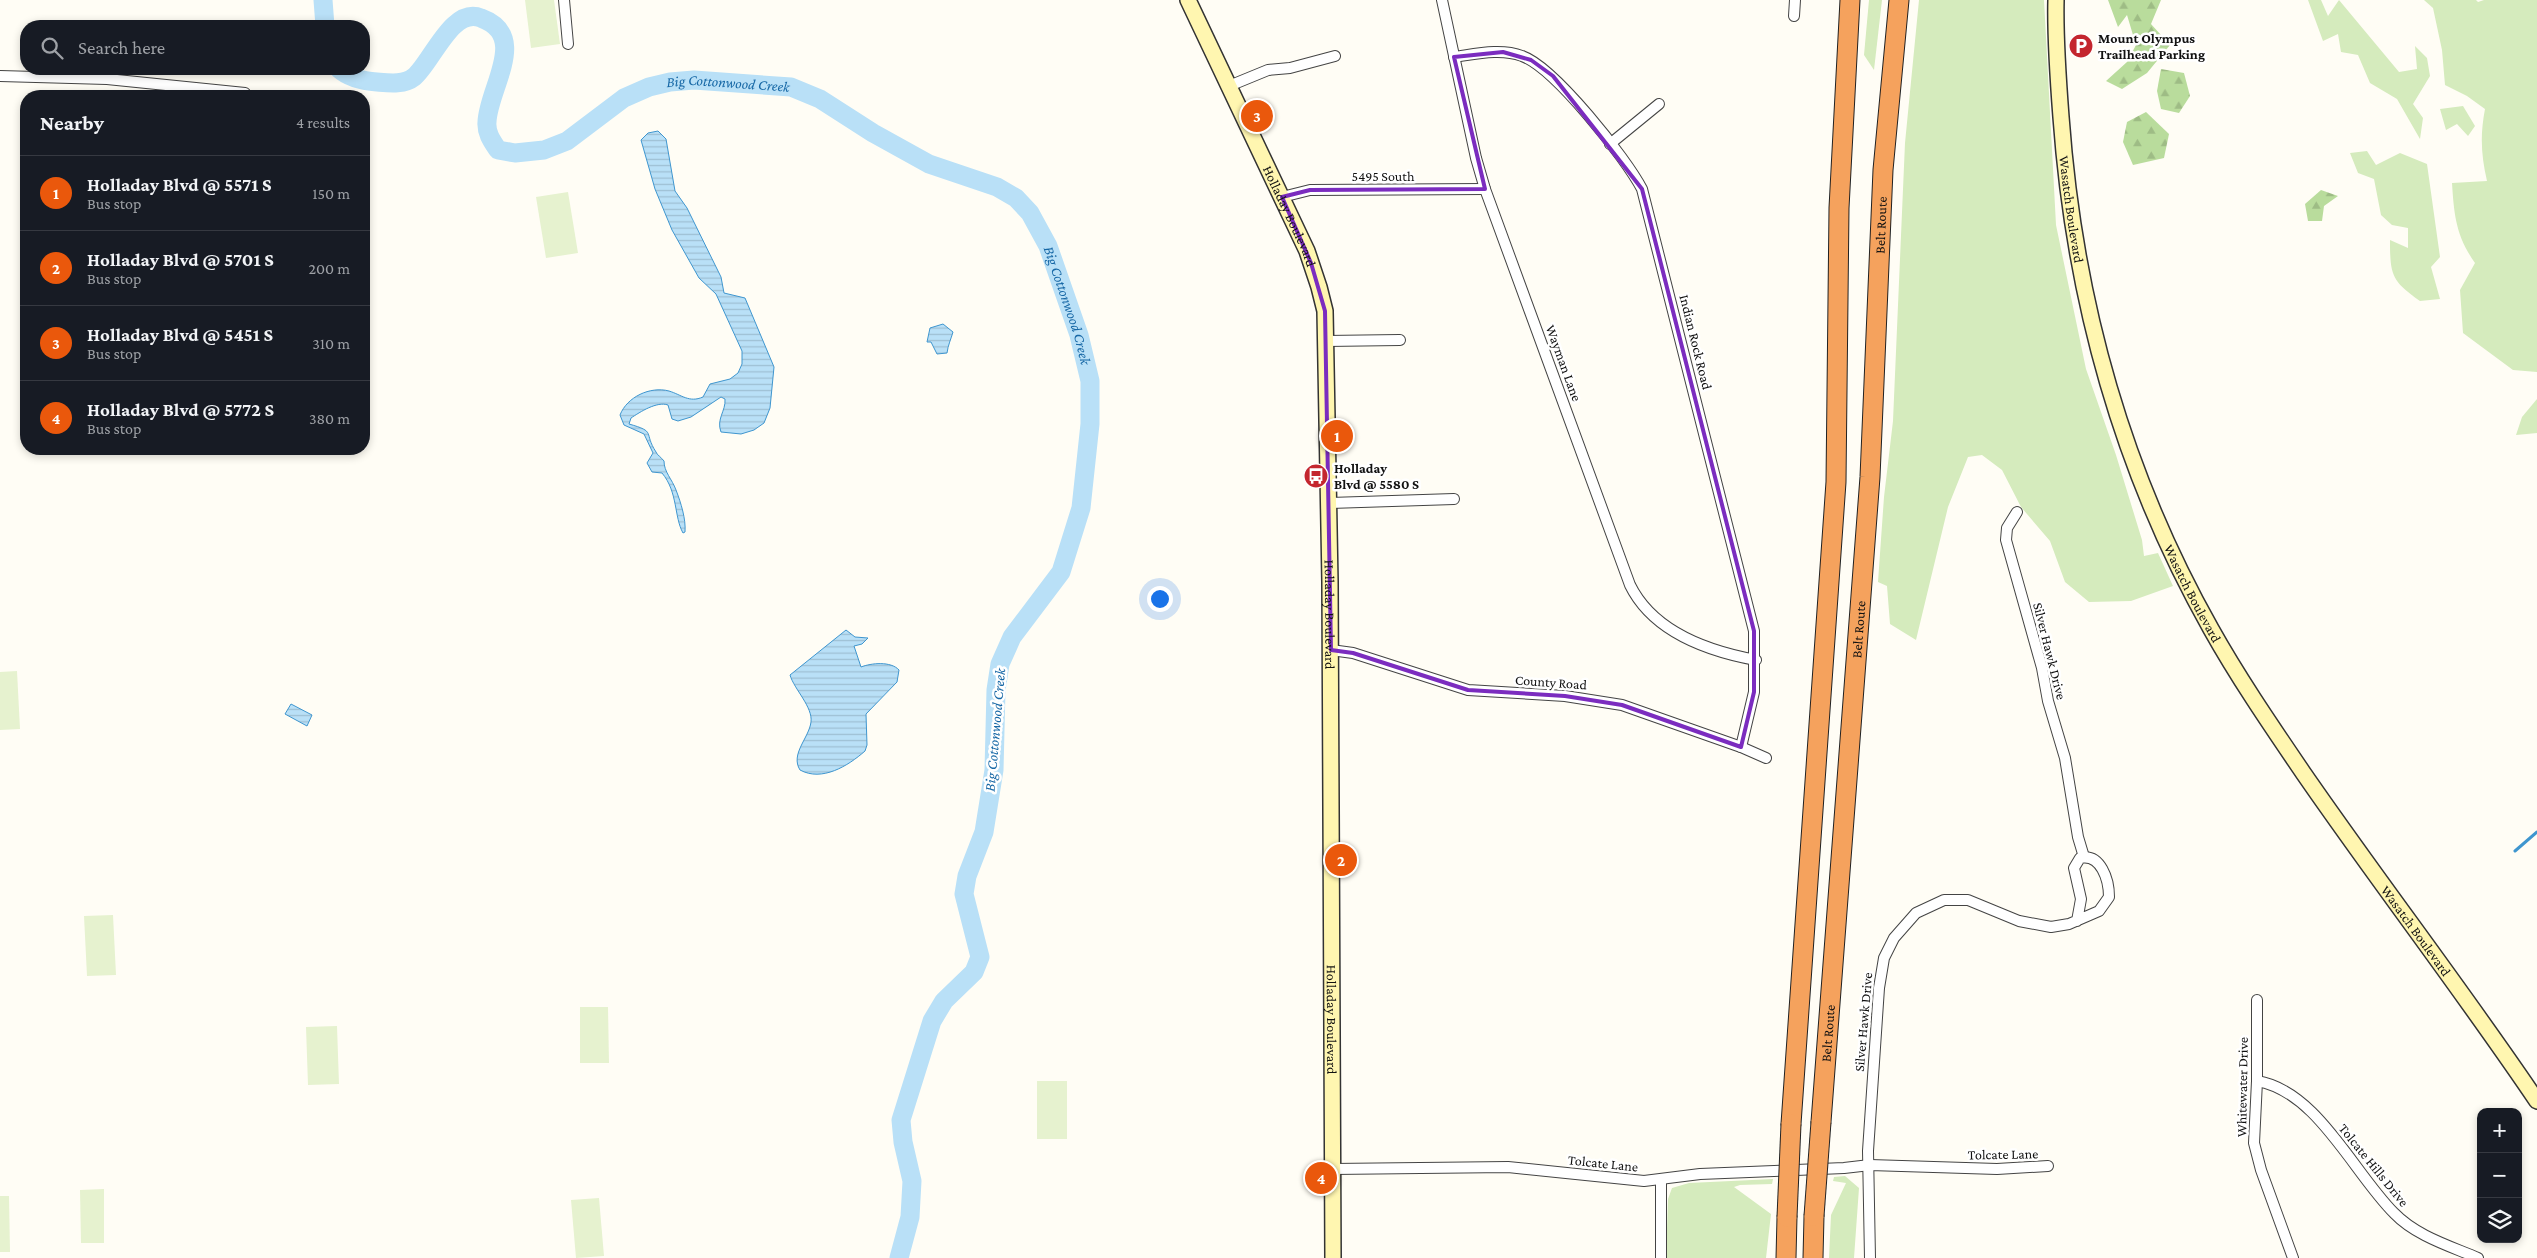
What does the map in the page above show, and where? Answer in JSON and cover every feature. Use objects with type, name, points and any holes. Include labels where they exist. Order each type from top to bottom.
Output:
[{"type":"highway","points":[[1786,1258],[1791,1124],[1836,482],[1839,208],[1850,0]]},
{"type":"highway","name":"Belt Route","points":[[1813,1258],[1814,1216],[1870,477],[1883,170],[1899,0]]},
{"type":"main road","name":"Holladay Boulevard","points":[[1188,0],[1282,197],[1316,275],[1325,312],[1330,503],[1332,1258]]},
{"type":"main road","name":"Wasatch Boulevard","points":[[2056,0],[2056,47],[2063,138],[2078,258],[2093,329],[2113,403],[2155,515],[2210,629],[2250,692],[2324,802],[2537,1101]]},
{"type":"street","points":[[564,0],[568,44]]},
{"type":"street","name":"Wayman Lane","points":[[1442,0],[1485,189],[1634,594],[1652,618],[1673,632],[1726,653],[1756,660]]},
{"type":"street","points":[[1794,16],[1795,0]]},
{"type":"street","name":"Indian Rock Road","points":[[1454,57],[1503,52],[1531,60],[1559,82],[1638,181],[1648,206],[1754,631],[1756,660],[1754,692],[1741,747]]},
{"type":"street","points":[[1229,86],[1262,72],[1290,68],[1335,56]]},
{"type":"street","points":[[0,76],[107,79],[216,90]]},
{"type":"street","points":[[1610,144],[1659,104]]},
{"type":"street","name":"5495 South","points":[[1282,197],[1310,190],[1485,189]]},
{"type":"street","points":[[1326,341],[1400,340]]},
{"type":"street","points":[[1330,503],[1454,499]]},
{"type":"street","name":"Silver Hawk Drive","points":[[1870,1164],[1868,1151],[1879,978],[1884,958],[1901,929],[1926,907],[1952,899],[1976,903],[2035,926],[2060,926],[2099,911],[2108,897],[2100,866],[2093,859],[2084,857],[2078,838],[2065,758],[2048,701],[2042,668],[2006,540],[2007,528],[2017,512]]},
{"type":"street","name":"County Road","points":[[1331,650],[1353,653],[1468,690],[1565,696],[1622,705],[1741,747],[1766,758]]},
{"type":"street","points":[[2077,921],[2081,899],[2074,868],[2077,860],[2084,857]]},
{"type":"street","name":"Whitewater Drive","points":[[2257,1000],[2257,1081],[2254,1143],[2261,1170],[2293,1258]]},
{"type":"street","name":"Tolcate Hills Drive","points":[[2257,1081],[2284,1088],[2308,1107],[2365,1180],[2405,1223],[2478,1258]]},
{"type":"street","points":[[1870,1164],[1870,1258]]},
{"type":"street","name":"Tolcate Lane","points":[[1333,1169],[1508,1167],[1625,1180],[1661,1180],[1700,1174],[1844,1168],[1870,1164],[1998,1169],[2048,1166]]},
{"type":"street","points":[[1661,1180],[1661,1258]]},
{"type":"highlighted area","points":[[1503,52],[1531,60],[1553,76],[1642,189],[1754,631],[1754,692],[1741,747],[1622,705],[1565,696],[1468,690],[1353,653],[1331,650],[1325,311],[1311,263],[1282,197],[1310,190],[1485,189],[1454,57]]},
{"type":"green space","points":[[525,0],[554,0],[560,44],[531,48]]},
{"type":"green space","points":[[1869,0],[1882,0],[1874,70],[1864,55]]},
{"type":"green space","points":[[1919,0],[2044,0],[2056,225],[2086,369],[2116,455],[2142,540],[2144,556],[2158,553],[2173,586],[2131,601],[2089,602],[2065,582],[2050,541],[2021,507],[2002,470],[1982,455],[1968,457],[1948,507],[1916,640],[1890,624],[1887,586],[1878,582],[1884,497],[1893,421],[1905,143]]},
{"type":"green space","points":[[2108,0],[2161,0],[2151,24],[2170,45],[2147,73],[2122,89],[2106,81],[2127,62],[2136,45],[2127,15],[2118,27]]},
{"type":"green space","points":[[2308,0],[2321,0],[2328,16],[2339,0],[2399,72],[2417,69],[2415,46],[2427,58],[2430,76],[2413,104],[2423,118],[2420,139],[2397,99],[2370,83],[2358,55],[2341,52],[2338,34],[2323,41]]},
{"type":"green space","points":[[2424,0],[2476,0],[2478,2],[2484,0],[2537,0],[2537,372],[2513,370],[2463,333],[2460,290],[2475,263],[2464,244],[2457,225],[2452,183],[2487,181],[2482,145],[2485,109],[2467,96],[2445,85],[2442,50],[2433,8]]},
{"type":"green space","points":[[2161,69],[2184,73],[2190,96],[2179,113],[2161,109],[2157,91]]},
{"type":"green space","points":[[2463,106],[2475,126],[2468,136],[2457,124],[2446,130],[2440,109]]},
{"type":"green space","points":[[2146,112],[2169,134],[2164,158],[2133,165],[2123,142],[2127,122]]},
{"type":"green space","points":[[2367,151],[2376,165],[2400,153],[2427,164],[2440,257],[2431,267],[2440,299],[2420,301],[2404,288],[2394,276],[2390,240],[2408,248],[2408,228],[2392,225],[2381,215],[2374,179],[2358,173],[2350,153]]},
{"type":"green space","points":[[2321,190],[2338,196],[2324,206],[2322,221],[2308,221],[2305,204]]},
{"type":"green space","points":[[568,192],[578,253],[546,258],[536,197]]},
{"type":"green space","points":[[2537,399],[2537,433],[2516,435],[2522,417]]},
{"type":"green space","points":[[17,671],[20,729],[0,730],[0,672]]},
{"type":"green space","points":[[113,915],[116,975],[87,976],[84,916]]},
{"type":"green space","points":[[580,1007],[608,1007],[609,1063],[580,1063]]},
{"type":"green space","points":[[337,1026],[339,1084],[308,1085],[306,1027]]},
{"type":"green space","points":[[1037,1081],[1067,1081],[1067,1139],[1037,1139]]},
{"type":"green space","points":[[1845,1176],[1859,1188],[1854,1258],[1829,1258],[1831,1215],[1846,1183],[1833,1181],[1834,1177]]},
{"type":"green space","points":[[1773,1179],[1772,1184],[1740,1185],[1734,1187],[1771,1214],[1766,1258],[1666,1258],[1668,1199],[1672,1188],[1689,1183]]},
{"type":"green space","points":[[104,1189],[104,1243],[81,1243],[80,1190]]},
{"type":"green space","points":[[0,1196],[9,1196],[10,1252],[0,1252]]},
{"type":"green space","points":[[599,1198],[604,1256],[576,1258],[571,1200]]},
{"type":"water","points":[[658,131],[666,139],[675,191],[687,208],[721,277],[724,293],[745,298],[774,367],[770,408],[764,423],[754,430],[741,434],[721,432],[720,419],[725,399],[721,397],[691,417],[678,421],[672,419],[668,405],[664,404],[649,408],[631,418],[629,424],[646,431],[652,445],[664,461],[665,469],[676,490],[683,511],[685,532],[683,533],[671,488],[667,480],[662,473],[652,472],[647,463],[653,453],[644,434],[624,425],[620,415],[634,398],[654,390],[669,391],[690,399],[703,397],[710,384],[730,379],[738,373],[742,364],[742,351],[716,294],[699,278],[672,230],[655,189],[641,140],[648,133]]},
{"type":"water","points":[[943,324],[953,332],[947,353],[937,354],[931,342],[927,342],[930,328]]},
{"type":"water","points":[[846,630],[855,637],[868,638],[862,644],[854,646],[861,667],[875,664],[891,665],[899,670],[897,682],[866,714],[867,745],[865,751],[851,762],[834,771],[817,774],[808,773],[800,770],[797,758],[810,728],[811,716],[790,675]]},
{"type":"water","points":[[291,704],[312,715],[307,726],[285,714]]},
{"type":"waterway","name":"Big Cottonwood Creek","points":[[323,0],[325,20]]},
{"type":"waterway","name":"Big Cottonwood Creek","points":[[348,75],[367,81],[391,83],[410,80],[421,70],[452,27],[461,20],[471,16],[481,18],[495,26],[503,37],[505,50],[503,64],[489,109],[487,130],[498,150],[515,153],[544,150],[567,141],[624,98],[649,87],[670,82],[694,80],[791,87],[820,99],[873,133],[929,164],[997,187],[1016,198],[1030,213],[1048,246],[1079,335],[1090,381],[1090,424],[1081,508],[1061,572],[1012,637],[1000,664],[996,690],[994,770],[984,832],[967,876],[964,894],[980,957],[974,972],[944,1001],[932,1021],[901,1120],[903,1142],[912,1181],[910,1217],[899,1258]]},
{"type":"waterway","points":[[2515,851],[2537,832]]},
{"type":"place","name":"Mount Olympus Trailhead Parking","points":[[2081,46]]},
{"type":"place","name":"Holladay Blvd @ 5451 S","points":[[1257,116]]},
{"type":"place","name":"Holladay Blvd @ 5571 S","points":[[1337,436]]},
{"type":"place","name":"Holladay Blvd @ 5580 S","points":[[1316,476]]},
{"type":"place","name":"Holladay Blvd @ 5701 S","points":[[1341,860]]},
{"type":"place","name":"Holladay Blvd @ 5772 S","points":[[1321,1178]]}]
